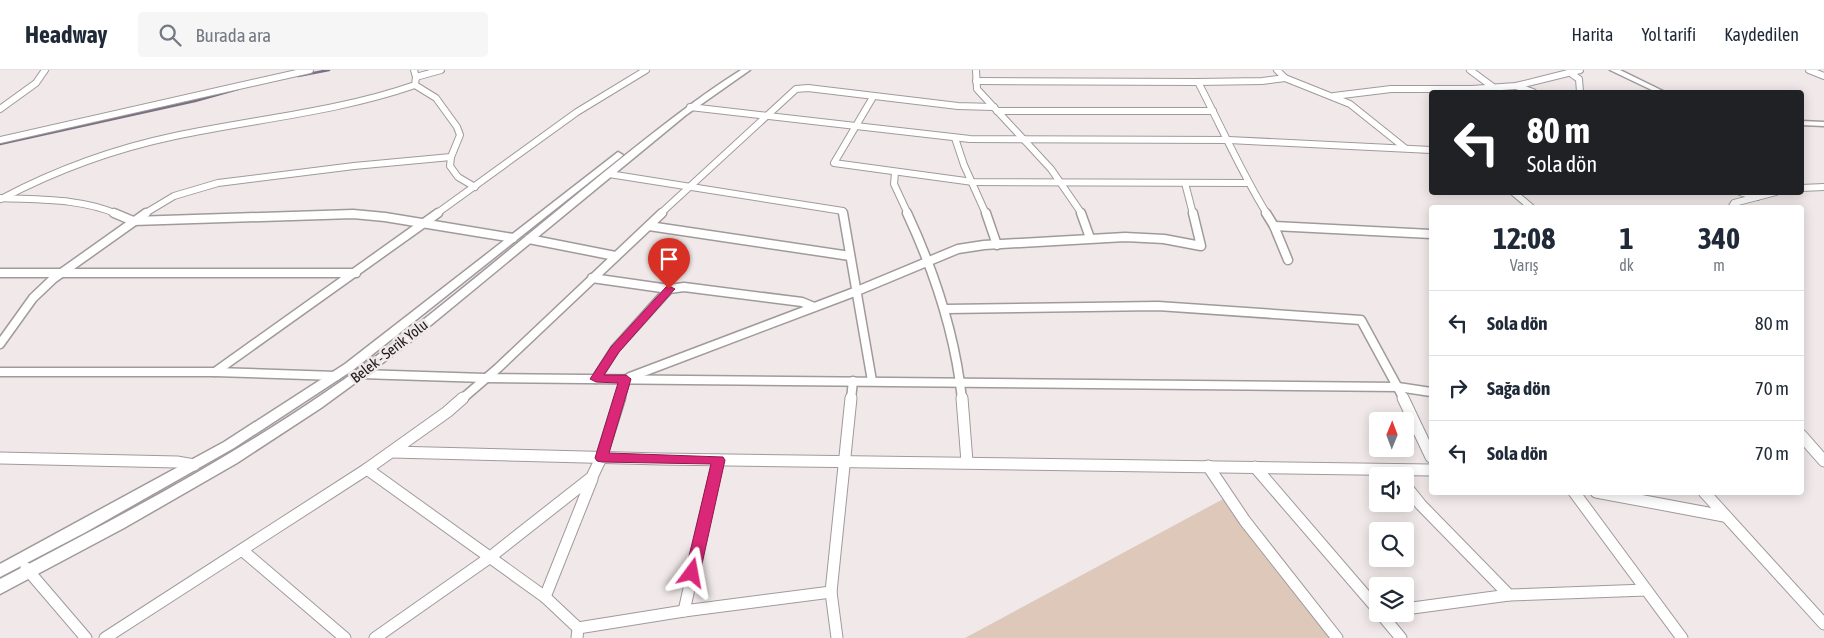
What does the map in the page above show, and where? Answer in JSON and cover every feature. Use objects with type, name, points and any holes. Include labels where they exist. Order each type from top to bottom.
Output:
[{"type":"main road","name":"Belek - Serik Yolu","points":[[0,571],[229,446],[336,376],[388,338],[700,91],[732,70]]},
{"type":"main road","name":"Belek - Serik Yolu","points":[[0,587],[119,524],[232,459],[361,374],[690,107],[746,70]]},
{"type":"street","points":[[0,109],[36,83],[45,70]]},
{"type":"street","points":[[0,140],[310,70]]},
{"type":"street","points":[[414,70],[416,85]]},
{"type":"street","points":[[416,77],[441,70]]},
{"type":"street","points":[[215,372],[356,273],[577,112],[646,70]]},
{"type":"street","points":[[976,70],[977,89],[1051,169],[1084,217],[1090,238]]},
{"type":"street","points":[[1277,70],[1284,78]]},
{"type":"street","points":[[1470,70],[1493,87]]},
{"type":"street","points":[[1477,90],[1516,86],[1580,70]]},
{"type":"street","points":[[1614,70],[1658,90]]},
{"type":"street","points":[[1800,70],[1824,76]]},
{"type":"street","points":[[1572,71],[1579,79],[1580,90]]},
{"type":"street","points":[[976,81],[1198,82],[1262,81],[1284,78],[1334,96],[1356,109],[1372,124],[1405,148]]},
{"type":"street","points":[[1198,82],[1229,140],[1248,183],[1274,226],[1288,260]]},
{"type":"street","points":[[416,85],[436,98],[457,126],[460,135],[451,157],[450,166],[453,171],[475,187]]},
{"type":"street","points":[[0,198],[60,170],[136,144],[172,135],[376,98],[416,85]]},
{"type":"street","points":[[1516,86],[1527,90]]},
{"type":"street","points":[[105,638],[367,470],[447,412],[796,89],[995,109],[1214,110]]},
{"type":"street","points":[[1334,96],[1391,89],[1432,90]]},
{"type":"street","points":[[873,97],[834,163],[895,173],[972,182],[1248,183]]},
{"type":"street","points":[[690,107],[955,138],[1023,140],[1229,140],[1429,150]]},
{"type":"street","points":[[1804,123],[1824,124]]},
{"type":"street","points":[[955,138],[960,155],[986,212],[997,244]]},
{"type":"street","points":[[0,344],[33,298],[60,273],[167,199],[193,188],[354,166],[451,157]]},
{"type":"street","points":[[895,173],[894,184],[929,260],[946,309],[961,383],[967,462]]},
{"type":"street","points":[[609,174],[843,211],[872,381]]},
{"type":"street","points":[[626,379],[857,291],[958,249],[997,244],[1090,238],[1145,238],[1201,246],[1185,183]]},
{"type":"street","points":[[1804,188],[1824,187]]},
{"type":"street","points":[[1517,195],[1528,205]]},
{"type":"street","points":[[1750,195],[1760,198]]},
{"type":"street","points":[[1733,205],[1768,195]]},
{"type":"street","points":[[0,198],[83,203],[100,207],[133,221],[338,214],[385,217],[513,238]]},
{"type":"street","points":[[649,226],[850,256]]},
{"type":"street","points":[[1274,226],[1429,234]]},
{"type":"street","points":[[529,239],[616,256]]},
{"type":"street","points":[[0,272],[356,273]]},
{"type":"street","points":[[592,278],[669,289],[684,288],[792,301],[806,303],[814,307]]},
{"type":"street","points":[[596,379],[615,350],[669,289]]},
{"type":"street","points":[[946,309],[1158,306],[1361,320],[1398,387],[1429,453]]},
{"type":"street","points":[[0,372],[215,372],[336,376]]},
{"type":"street","points":[[361,374],[485,378],[1398,387],[1429,392]]},
{"type":"street","points":[[545,597],[592,477],[602,458],[626,379]]},
{"type":"street","points":[[837,638],[831,592],[853,381]]},
{"type":"street","points":[[1804,438],[1824,462]]},
{"type":"street","points":[[1804,446],[1813,448]]},
{"type":"street","points":[[392,452],[718,460],[1208,466],[1369,472]]},
{"type":"street","points":[[0,458],[177,462],[194,465]]},
{"type":"street","points":[[684,611],[718,460]]},
{"type":"street","points":[[1208,466],[1245,521],[1337,638]]},
{"type":"street","points":[[1255,467],[1369,600]]},
{"type":"street","points":[[367,470],[545,597],[578,633],[684,611],[831,592]]},
{"type":"street","points":[[1414,472],[1429,470]]},
{"type":"street","points":[[375,638],[489,558],[592,477]]},
{"type":"street","points":[[1576,495],[1682,638]]},
{"type":"street","points":[[1612,495],[1724,516]]},
{"type":"street","points":[[1706,495],[1824,624]]},
{"type":"street","points":[[1414,496],[1509,595]]},
{"type":"street","points":[[242,550],[345,638]]},
{"type":"street","points":[[0,562],[16,562],[30,571],[86,638]]},
{"type":"street","points":[[1414,608],[1509,595],[1646,590]]},
{"type":"street","points":[[1388,622],[1401,638]]},
{"type":"shaded area","points":[[1225,498],[1333,638],[965,638]]},
{"type":"waterway","points":[[298,76],[329,70]]},
{"type":"waterway","points":[[0,144],[195,101],[238,89]]},
{"type":"route","points":[[669,289],[615,350],[596,379],[626,379],[602,458],[718,460],[692,573]]}]
